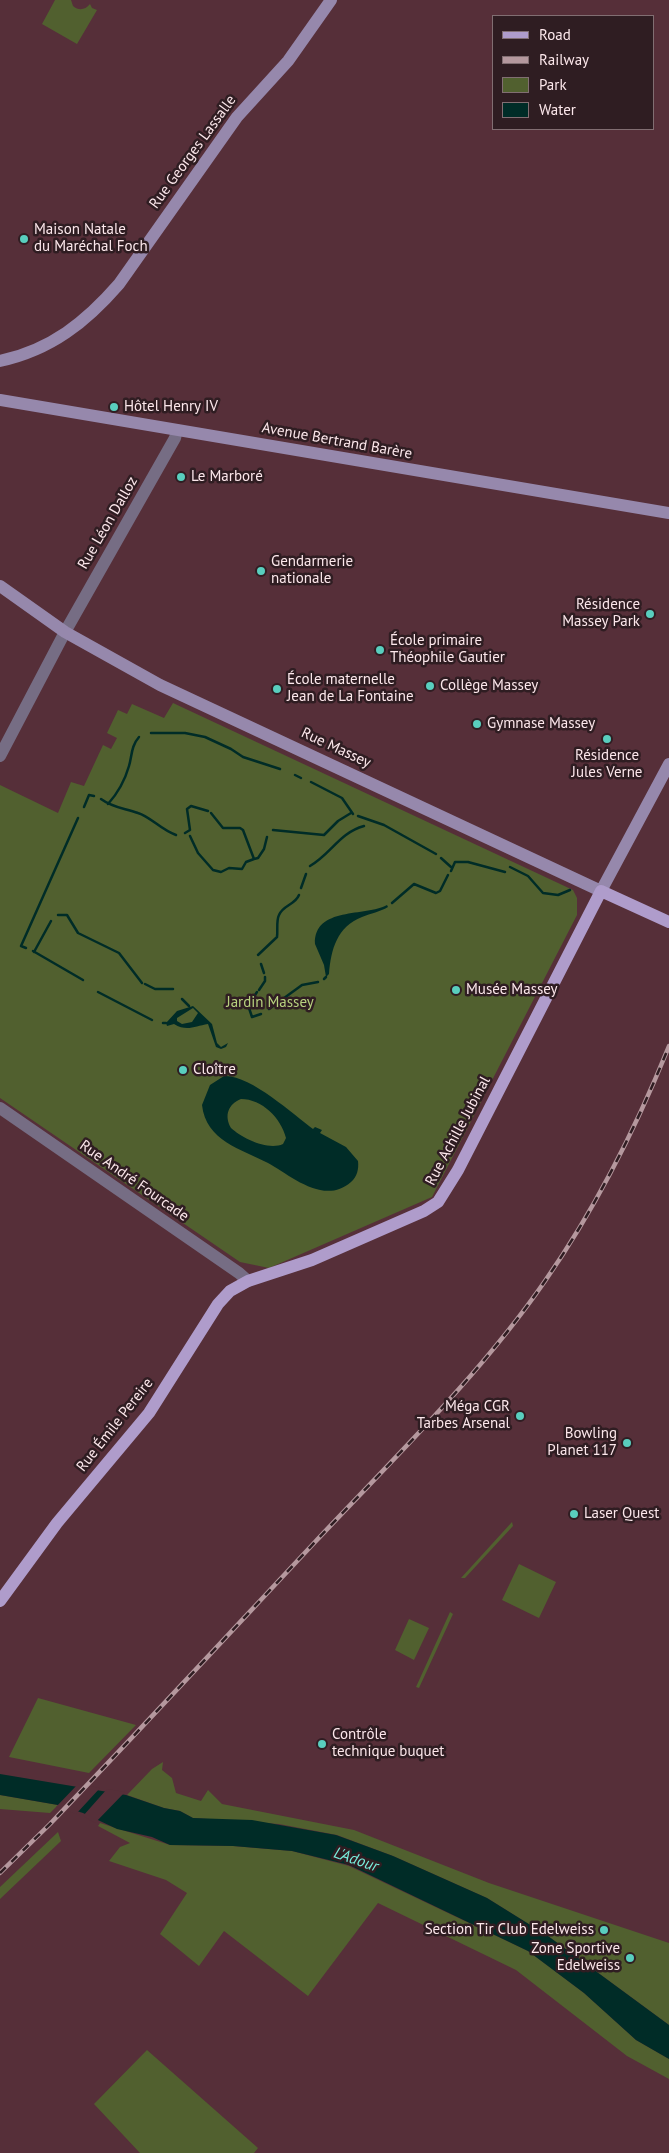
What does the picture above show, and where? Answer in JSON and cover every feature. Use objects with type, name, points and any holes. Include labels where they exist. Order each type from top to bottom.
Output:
[{"type":"main road","name":"Rue Georges Lassalle","points":[[0,361],[15,358],[56,340],[85,321],[98,309],[119,284],[237,117],[288,62],[331,0]]},
{"type":"main road","name":"Avenue Bertrand Barère","points":[[0,400],[669,513]]},
{"type":"main road","name":"Rue Massey","points":[[0,586],[65,632],[160,685],[669,922]]},
{"type":"main road","points":[[602,891],[669,764]]},
{"type":"main road","name":"Rue Achille Jubinal","points":[[248,1281],[312,1260],[414,1216],[438,1202],[458,1170],[602,891]]},
{"type":"main road","name":"Rue Émile Pereire","points":[[4,1597],[57,1523],[149,1413],[218,1304],[230,1291],[248,1281]]},
{"type":"street","name":"Rue Léon Dalloz","points":[[0,756],[65,632],[175,438],[177,430]]},
{"type":"street","name":"Rue André Fourcade","points":[[0,1108],[248,1281]]},
{"type":"green space","points":[[55,0],[71,0],[75,8],[80,9],[86,8],[90,4],[92,8],[97,10],[77,44],[42,24]]},
{"type":"green space","name":"Jardin Massey","points":[[173,703],[573,890],[577,898],[577,915],[432,1197],[269,1268],[240,1262],[0,1098],[0,785],[58,813],[71,782],[84,786],[103,745],[111,749],[117,738],[107,733],[118,710],[127,714],[132,704],[164,718]]},
{"type":"green space","points":[[512,1522],[513,1526],[465,1578],[461,1578]]},
{"type":"green space","points":[[519,1564],[556,1582],[539,1618],[502,1600]]},
{"type":"green space","points":[[450,1612],[453,1614],[419,1688],[416,1687]]},
{"type":"green space","points":[[409,1619],[429,1628],[414,1660],[395,1650]]},
{"type":"green space","points":[[38,1698],[136,1725],[89,1773],[9,1757]]},
{"type":"green space","points":[[163,1762],[162,1770],[172,1778],[176,1793],[201,1801],[208,1790],[222,1804],[354,1830],[489,1883],[669,1943],[669,2025],[548,1936],[487,1898],[393,1856],[337,1835],[279,1824],[193,1818],[180,1811],[164,1808],[127,1795],[152,1769]]},
{"type":"green space","points":[[0,1795],[58,1805],[50,1813],[0,1809]]},
{"type":"green space","points":[[100,1823],[170,1845],[233,1846],[292,1851],[349,1866],[528,1951],[584,1993],[636,2040],[669,2059],[669,2079],[627,2056],[516,1970],[378,1903],[308,1996],[224,1931],[199,1966],[160,1934],[187,1893],[166,1880],[109,1861],[120,1847],[130,1843],[98,1826]]},
{"type":"green space","points":[[58,1832],[61,1841],[0,1899],[0,1887]]},
{"type":"green space","points":[[147,2050],[258,2148],[254,2153],[140,2153],[94,2104]]},
{"type":"water","points":[[387,905],[388,907],[385,909],[353,921],[341,933],[331,956],[329,974],[326,977],[324,965],[315,944],[317,932],[323,924],[332,918],[378,909]]},
{"type":"water","points":[[193,1006],[212,1024],[217,1043],[221,1047],[228,1043],[226,1047],[221,1049],[216,1047],[208,1024],[187,1028],[174,1024],[167,1026],[166,1023],[177,1011]],"holes":[[[193,1008],[198,1013],[192,1022],[182,1024],[177,1021],[177,1018]]]},
{"type":"water","points":[[224,1076],[246,1081],[258,1088],[313,1129],[315,1127],[322,1130],[320,1133],[346,1147],[358,1161],[358,1170],[355,1178],[341,1189],[319,1190],[297,1181],[268,1163],[226,1142],[210,1127],[205,1117],[202,1105],[210,1085]],"holes":[[[241,1099],[249,1100],[270,1111],[280,1123],[286,1138],[283,1144],[277,1146],[263,1145],[242,1136],[231,1128],[228,1119],[230,1107]]]},
{"type":"water","name":"L'Adour","points":[[0,1774],[126,1795],[164,1808],[180,1811],[193,1818],[252,1820],[336,1835],[393,1856],[487,1898],[548,1936],[669,2025],[669,2059],[636,2040],[584,1993],[528,1951],[349,1865],[292,1851],[233,1846],[170,1845],[152,1837],[117,1829],[83,1813],[58,1805],[0,1795]]},
{"type":"pier","points":[[78,1784],[100,1788],[76,1814],[56,1807]]},
{"type":"pier","points":[[107,1789],[125,1792],[95,1823],[83,1816]]},
{"type":"waterway","points":[[151,733],[185,733],[205,737],[243,757],[280,769]]},
{"type":"waterway","points":[[108,804],[123,782],[133,747],[139,737]]},
{"type":"waterway","points":[[295,775],[301,778]]},
{"type":"waterway","points":[[311,782],[342,798],[353,814]]},
{"type":"waterway","points":[[84,807],[89,795],[94,796]]},
{"type":"waterway","points":[[101,799],[114,806],[143,815],[176,835]]},
{"type":"waterway","points":[[185,833],[190,830],[187,809],[191,806],[208,811]]},
{"type":"waterway","points":[[211,813],[223,828],[240,828],[243,830],[254,859],[258,858],[264,849],[267,837]]},
{"type":"waterway","points":[[273,830],[324,835],[338,821],[351,813]]},
{"type":"waterway","points":[[358,816],[384,825],[436,854]]},
{"type":"waterway","points":[[26,948],[21,946],[78,818]]},
{"type":"waterway","points":[[310,866],[348,833],[364,826]]},
{"type":"waterway","points":[[190,836],[198,853],[213,870],[221,872],[229,868],[242,869],[246,862],[254,859]]},
{"type":"waterway","points":[[441,858],[451,867]]},
{"type":"waterway","points":[[451,871],[455,862],[468,862],[505,872]]},
{"type":"waterway","points":[[510,867],[528,876],[543,893],[558,895],[570,890]]},
{"type":"waterway","points":[[301,888],[306,874]]},
{"type":"waterway","points":[[392,903],[414,884],[436,893],[440,891],[448,875]]},
{"type":"waterway","points":[[258,955],[277,937],[279,915],[299,895]]},
{"type":"waterway","points":[[58,915],[67,915],[78,933],[119,953],[142,983]]},
{"type":"waterway","points":[[34,952],[51,921]]},
{"type":"waterway","points":[[33,951],[83,980]]},
{"type":"waterway","points":[[261,964],[264,973]]},
{"type":"waterway","points":[[259,990],[265,981],[265,977]]},
{"type":"waterway","points":[[269,1009],[302,985],[318,982]]},
{"type":"waterway","points":[[145,984],[155,989],[173,989]]},
{"type":"waterway","points":[[98,992],[152,1020]]},
{"type":"waterway","points":[[253,998],[257,992]]},
{"type":"waterway","points":[[182,999],[189,1006]]},
{"type":"waterway","points":[[249,1008],[252,1017],[261,1014]]},
{"type":"railway","points":[[0,1873],[50,1824],[435,1416],[520,1316],[563,1254],[598,1197],[643,1107],[669,1046]]},
{"type":"place","name":"Maison Natale du Maréchal Foch","points":[[24,239]]},
{"type":"place","name":"Hôtel Henry IV","points":[[114,407]]},
{"type":"place","name":"Le Marboré","points":[[181,477]]},
{"type":"place","name":"Gendarmerie nationale","points":[[261,571]]},
{"type":"place","name":"Résidence Massey Park","points":[[650,614]]},
{"type":"place","name":"École primaire Théophile Gautier","points":[[380,650]]},
{"type":"place","name":"Collège Massey","points":[[430,686]]},
{"type":"place","name":"École maternelle Jean de La Fontaine","points":[[277,689]]},
{"type":"place","name":"Gymnase Massey","points":[[477,724]]},
{"type":"place","name":"Résidence Jules Verne","points":[[607,739]]},
{"type":"place","name":"Musée Massey","points":[[456,990]]},
{"type":"place","name":"Cloître","points":[[183,1070]]},
{"type":"place","name":"Méga CGR Tarbes Arsenal","points":[[520,1416]]},
{"type":"place","name":"Bowling Planet 117","points":[[627,1443]]},
{"type":"place","name":"Laser Quest","points":[[574,1514]]},
{"type":"place","name":"Contrôle technique buquet","points":[[322,1744]]},
{"type":"place","name":"Section Tir Club Edelweiss","points":[[604,1930]]},
{"type":"place","name":"Zone Sportive Edelweiss","points":[[630,1958]]}]
